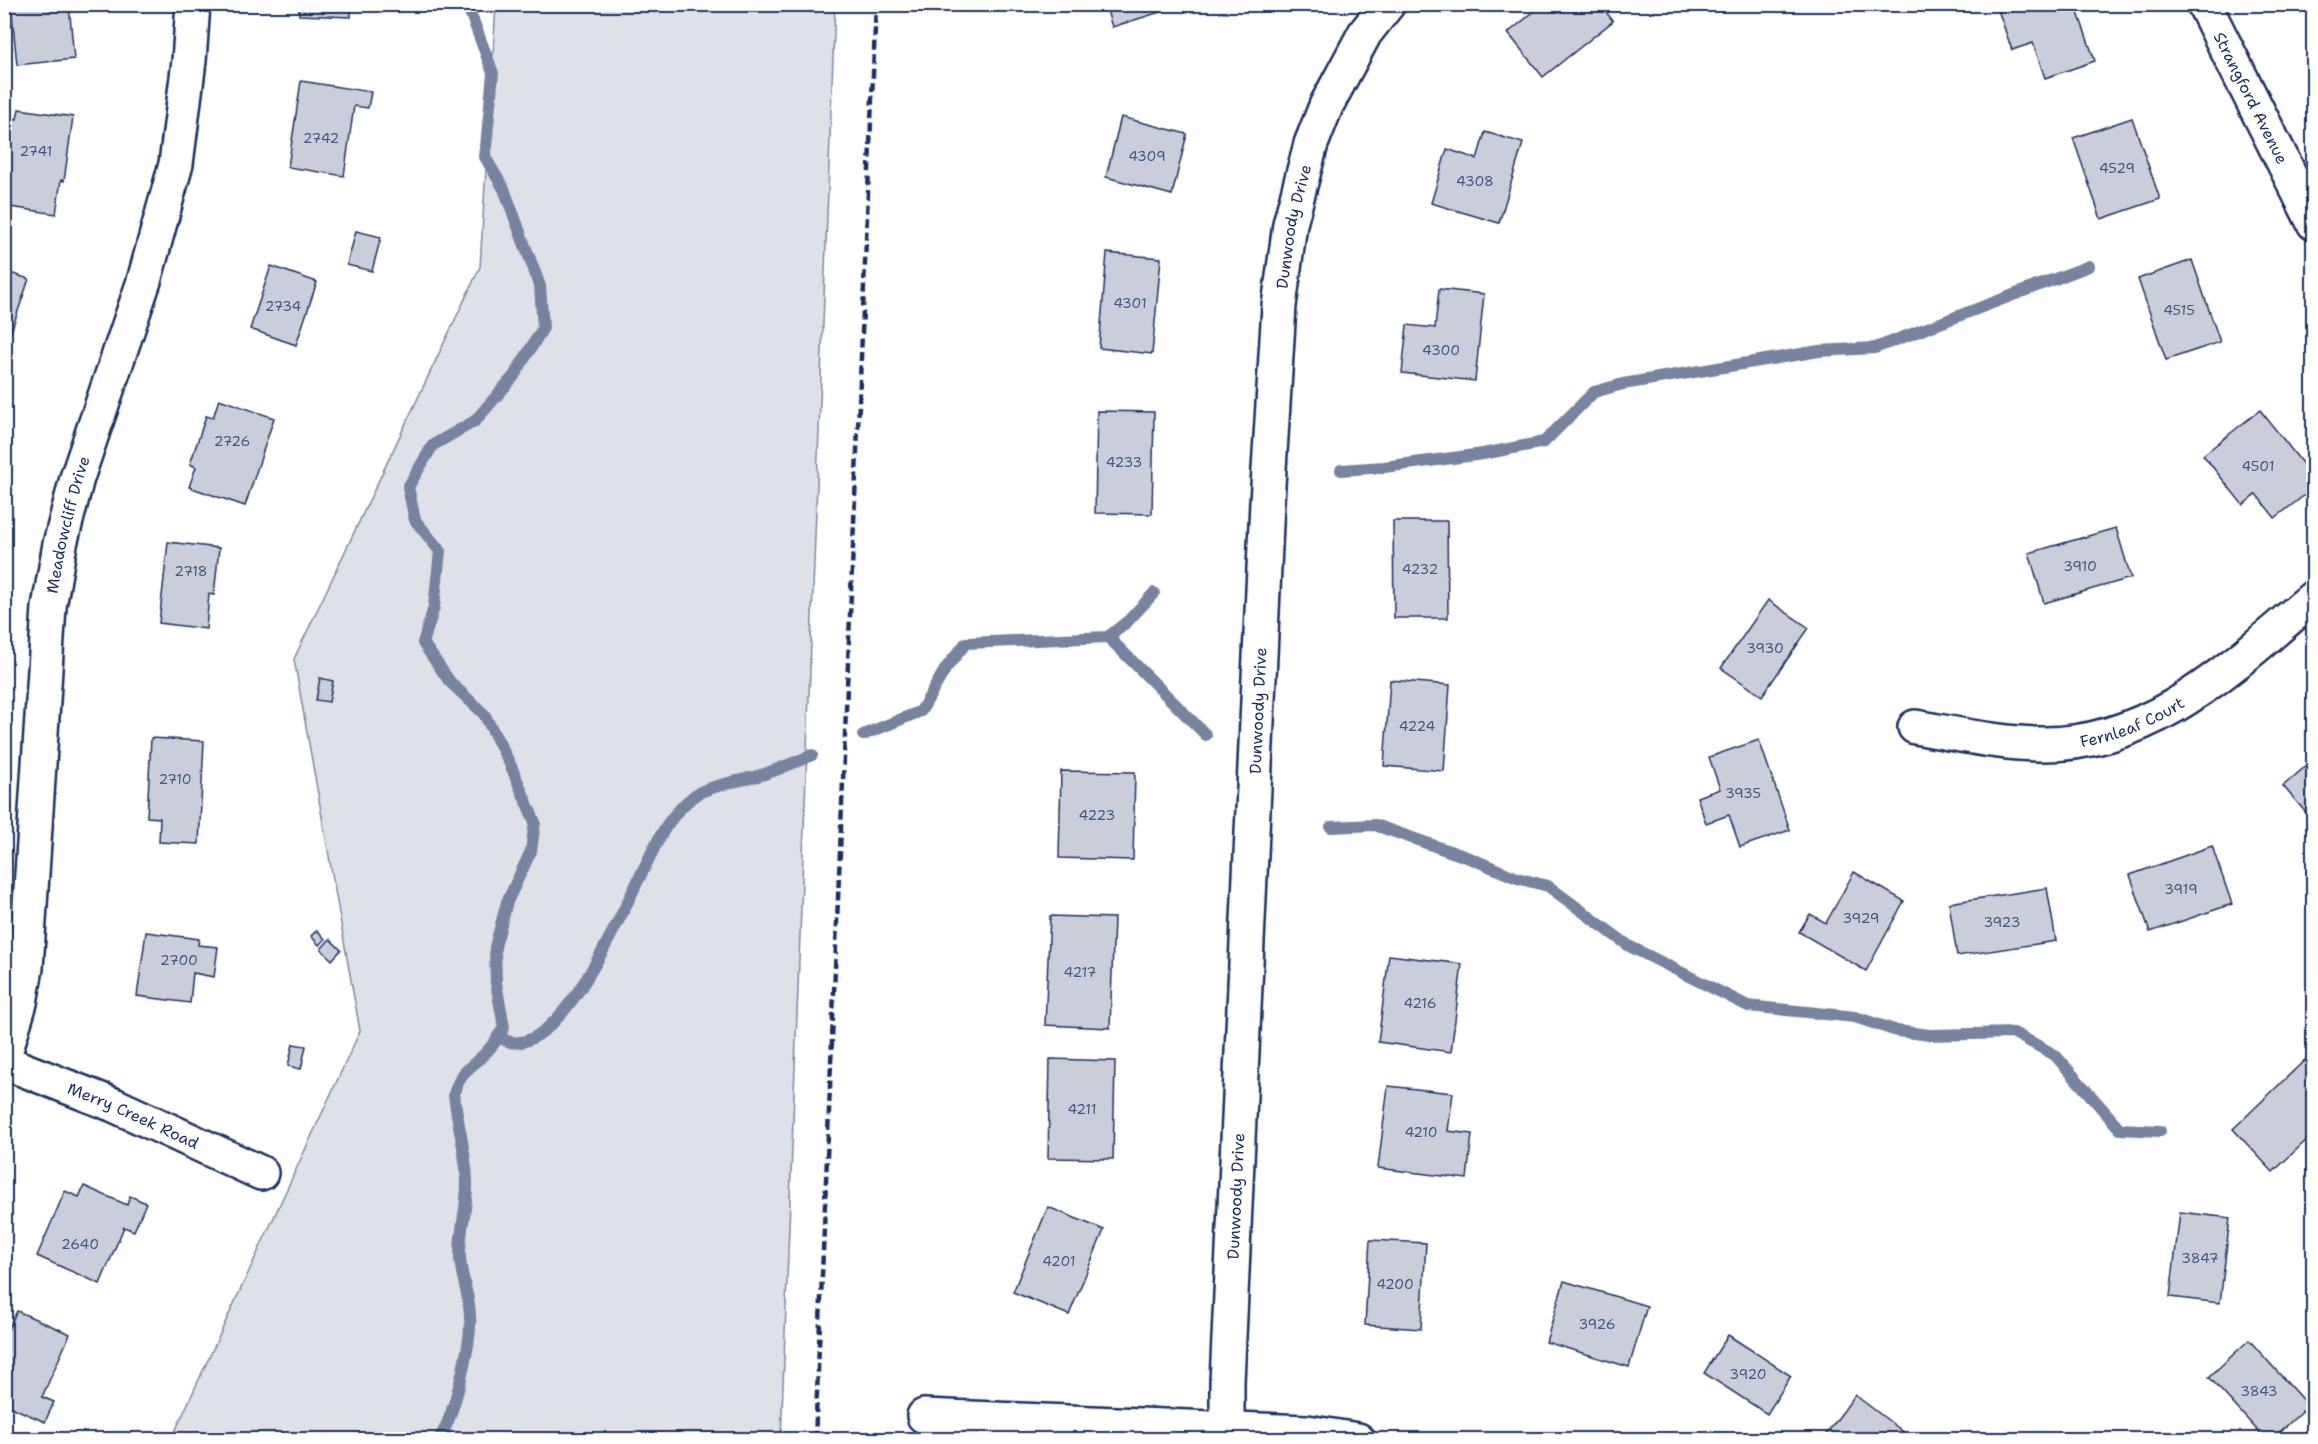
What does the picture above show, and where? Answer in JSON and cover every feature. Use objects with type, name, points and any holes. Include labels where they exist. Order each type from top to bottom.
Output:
[{"type":"street","name":"Meadowcliff Drive","points":[[4,1056],[20,1003],[26,968],[49,607],[60,544],[77,478],[144,281],[176,164],[189,61],[193,4]]},
{"type":"street","name":"Dunwoody Drive","points":[[1227,1434],[1227,1382],[1267,501],[1279,306],[1290,224],[1311,144],[1326,106],[1365,33],[1388,4]]},
{"type":"street","name":"Strangford Avenue","points":[[2204,4],[2313,223]]},
{"type":"street","name":"Fernleaf Court","points":[[1915,727],[2006,742],[2040,744],[2074,742],[2132,727],[2186,700],[2211,683],[2313,597]]},
{"type":"street","name":"Merry Creek Road","points":[[4,1062],[114,1105],[261,1173]]},
{"type":"street","points":[[924,1416],[1227,1434],[1307,1432],[1358,1440]]},
{"type":"shaded area","points":[[496,5],[835,5],[781,1439],[171,1440],[360,1031],[294,659],[480,267]]},
{"type":"building","points":[[11,4],[69,4],[74,59],[17,65]]},
{"type":"building","points":[[299,4],[351,4],[351,17],[299,15]]},
{"type":"building","points":[[1105,4],[1183,4],[1183,5],[1112,27]]},
{"type":"building","points":[[1543,4],[1600,4],[1613,21],[1543,77],[1508,33]]},
{"type":"building","points":[[2004,4],[2075,4],[2095,61],[2045,78],[2033,43],[2012,50],[1997,7]]},
{"type":"building","points":[[301,81],[371,92],[368,108],[354,106],[344,176],[288,167]]},
{"type":"building","points":[[19,109],[73,117],[64,181],[61,180],[56,214],[4,206],[5,117],[17,119]]},
{"type":"building","points":[[1121,117],[1187,134],[1172,195],[1106,177]]},
{"type":"building","points":[[2132,118],[2160,199],[2101,219],[2073,138]]},
{"type":"building","points":[[1485,132],[1523,143],[1499,223],[1431,203],[1447,149],[1477,159]]},
{"type":"building","points":[[356,231],[381,237],[372,271],[347,265]]},
{"type":"building","points":[[1107,253],[1161,258],[1152,354],[1099,348]]},
{"type":"building","points":[[2192,260],[2220,342],[2166,360],[2138,279]]},
{"type":"building","points":[[271,266],[317,282],[296,345],[250,329]]},
{"type":"building","points":[[4,271],[29,279],[4,352]]},
{"type":"building","points":[[1439,289],[1484,294],[1475,381],[1402,373],[1407,325],[1435,328]]},
{"type":"building","points":[[219,399],[274,418],[245,506],[189,487],[196,467],[190,464],[206,416],[213,418]]},
{"type":"building","points":[[2260,410],[2314,478],[2314,488],[2275,518],[2256,494],[2243,505],[2203,455]]},
{"type":"building","points":[[1097,411],[1154,412],[1152,514],[1095,513]]},
{"type":"building","points":[[1393,521],[1447,521],[1448,618],[1394,618]]},
{"type":"building","points":[[2116,528],[2131,578],[2044,603],[2029,553]]},
{"type":"building","points":[[168,542],[219,548],[214,595],[209,594],[206,629],[159,623]]},
{"type":"building","points":[[1768,600],[1809,628],[1762,696],[1721,668]]},
{"type":"building","points":[[320,678],[333,681],[329,702],[316,700]]},
{"type":"building","points":[[1390,680],[1450,685],[1444,771],[1384,766]]},
{"type":"building","points":[[151,738],[204,741],[199,844],[159,842],[160,818],[147,817]]},
{"type":"building","points":[[1759,740],[1790,830],[1740,847],[1729,815],[1706,823],[1697,797],[1720,789],[1709,757]]},
{"type":"building","points":[[2314,759],[2314,822],[2283,786]]},
{"type":"building","points":[[1061,771],[1135,772],[1133,860],[1059,858]]},
{"type":"building","points":[[2212,846],[2232,904],[2150,932],[2130,875]]},
{"type":"building","points":[[1854,872],[1904,901],[1866,971],[1799,932],[1810,914],[1826,923]]},
{"type":"building","points":[[2047,888],[2056,941],[1957,956],[1949,903]]},
{"type":"building","points":[[1050,916],[1114,918],[1110,1028],[1045,1025]]},
{"type":"building","points":[[317,930],[325,939],[319,945],[311,936]]},
{"type":"building","points":[[146,932],[199,939],[198,945],[218,947],[214,977],[193,973],[190,1003],[137,996]]},
{"type":"building","points":[[330,939],[341,950],[332,960],[321,949]]},
{"type":"building","points":[[1389,955],[1462,964],[1451,1052],[1378,1042]]},
{"type":"building","points":[[293,1044],[306,1046],[301,1069],[288,1066]]},
{"type":"building","points":[[2307,1058],[2314,1065],[2314,1133],[2273,1172],[2233,1129]]},
{"type":"building","points":[[1050,1059],[1115,1061],[1113,1159],[1048,1158]]},
{"type":"building","points":[[1388,1086],[1453,1093],[1448,1131],[1472,1134],[1467,1179],[1378,1168]]},
{"type":"building","points":[[84,1186],[127,1205],[130,1196],[146,1203],[134,1231],[124,1227],[100,1284],[37,1256],[65,1191],[79,1197]]},
{"type":"building","points":[[1048,1207],[1104,1230],[1069,1315],[1013,1292]]},
{"type":"building","points":[[2180,1212],[2230,1218],[2220,1303],[2170,1297]]},
{"type":"building","points":[[1370,1240],[1426,1243],[1421,1329],[1365,1325]]},
{"type":"building","points":[[1564,1281],[1647,1306],[1629,1367],[1546,1342]]},
{"type":"building","points":[[17,1311],[70,1334],[42,1397],[54,1402],[45,1422],[4,1404],[4,1338]]},
{"type":"building","points":[[1728,1335],[1791,1376],[1767,1414],[1704,1373]]},
{"type":"building","points":[[2249,1340],[2308,1406],[2271,1440],[2266,1440],[2209,1377]]},
{"type":"building","points":[[1855,1395],[1914,1440],[1822,1440]]},
{"type":"waterway","points":[[438,1440],[450,1417],[455,1400],[465,1362],[470,1328],[469,1302],[460,1258],[467,1173],[454,1094],[465,1072],[492,1046],[504,1027],[496,983],[495,947],[507,902],[531,851],[535,822],[511,766],[484,714],[450,682],[423,643],[434,607],[440,551],[415,520],[408,487],[433,445],[475,421],[514,376],[543,328],[540,286],[504,189],[485,157],[493,73],[467,4]]},
{"type":"waterway","points":[[1341,470],[1384,467],[1483,454],[1544,442],[1594,392],[1623,384],[1819,351],[1875,348],[2089,266]]},
{"type":"waterway","points":[[863,735],[921,711],[946,668],[966,643],[1108,637],[1128,621],[1154,593]]},
{"type":"waterway","points":[[1108,637],[1206,735]]},
{"type":"waterway","points":[[498,1036],[510,1042],[533,1038],[557,1019],[580,989],[601,953],[667,825],[692,798],[708,789],[767,773],[812,755]]},
{"type":"waterway","points":[[1331,827],[1375,825],[1472,859],[1517,878],[1548,886],[1629,946],[1748,1006],[1855,1017],[1897,1031],[1930,1035],[2014,1033],[2055,1055],[2120,1129],[2160,1131]]},
{"type":"railway","points":[[815,1440],[876,4]]}]
